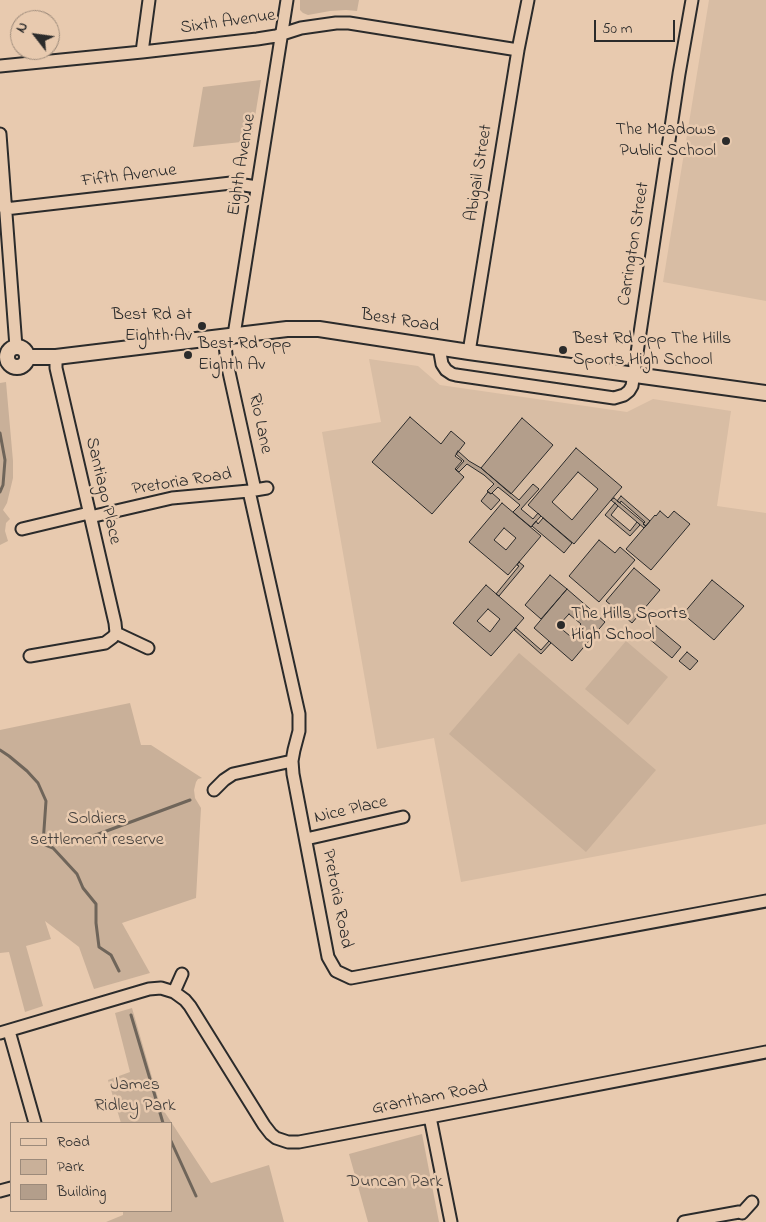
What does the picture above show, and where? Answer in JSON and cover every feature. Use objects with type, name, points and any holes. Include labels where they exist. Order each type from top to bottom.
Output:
[{"type":"main road","name":"Best Road","points":[[27,357],[56,357],[287,329],[319,329],[469,352],[766,393]]},
{"type":"main road","points":[[16,347],[24,349],[27,354],[25,363],[17,367],[4,361],[8,352],[16,347]]},
{"type":"street","points":[[142,52],[149,0]]},
{"type":"street","name":"Eighth Avenue","points":[[229,336],[287,0]]},
{"type":"street","name":"Abigail Street","points":[[469,352],[518,50],[528,0]]},
{"type":"street","name":"Carrington Street","points":[[439,347],[440,360],[446,370],[452,374],[464,377],[614,398],[624,395],[629,391],[632,386],[692,0]]},
{"type":"street","name":"Sixth Avenue","points":[[0,66],[258,39],[300,28],[349,23],[518,50]]},
{"type":"street","points":[[0,134],[16,347]]},
{"type":"street","name":"Fifth Avenue","points":[[5,209],[231,183],[256,187]]},
{"type":"street","name":"Rio Lane","points":[[229,336],[227,363],[252,490]]},
{"type":"street","name":"Santiago Place","points":[[56,357],[56,368],[116,633]]},
{"type":"street","name":"Pretoria Road","points":[[22,530],[172,498],[267,488]]},
{"type":"street","name":"Pretoria Road","points":[[252,490],[300,714],[300,731],[292,761],[293,774],[328,957],[336,971],[351,978],[766,900]]},
{"type":"street","points":[[30,656],[105,642],[116,633],[148,648]]},
{"type":"street","points":[[214,790],[233,774],[292,761]]},
{"type":"street","name":"Nice Place","points":[[306,839],[403,817]]},
{"type":"street","points":[[35,1122],[4,1032],[149,989],[161,988],[174,992],[182,974]]},
{"type":"street","name":"Grantham Road","points":[[174,992],[190,1006],[264,1125],[276,1138],[288,1142],[299,1142],[766,1052]]},
{"type":"street","points":[[430,1117],[451,1222]]},
{"type":"street","points":[[684,1222],[739,1212],[746,1217],[752,1202]]},
{"type":"shaded area","name":"The Meadows Public School","points":[[709,0],[766,0],[766,301],[663,282]]},
{"type":"shaded area","name":"The Hills Sports High School","points":[[369,359],[418,366],[440,385],[627,412],[653,399],[731,411],[717,506],[766,513],[766,824],[461,882],[434,738],[377,749],[322,432],[381,422]]},
{"type":"green space","points":[[300,0],[359,0],[357,11],[330,11],[308,15],[300,10]]},
{"type":"green space","points":[[261,80],[251,141],[193,147],[203,87]]},
{"type":"green space","points":[[6,382],[13,478],[7,503],[3,510],[10,519],[6,523],[5,531],[8,541],[0,545],[0,383]]},
{"type":"green space","points":[[626,641],[668,677],[628,725],[585,689]]},
{"type":"green space","points":[[519,653],[656,770],[586,852],[449,734]]},
{"type":"green space","name":"Soldiers settlement reserve","points":[[130,703],[141,745],[151,745],[202,778],[196,782],[194,790],[195,798],[201,808],[196,898],[122,923],[150,973],[94,989],[79,947],[45,921],[51,939],[26,946],[43,1006],[25,1012],[9,952],[0,953],[0,730]]},
{"type":"green space","name":"James Ridley Park","points":[[132,1008],[160,1105],[171,1122],[121,1122],[108,1080],[130,1072],[115,1013]]},
{"type":"green space","points":[[172,1123],[211,1183],[269,1165],[284,1222],[106,1222],[123,1215],[123,1212],[172,1212]]},
{"type":"green space","name":"Duncan Park","points":[[422,1134],[439,1222],[368,1222],[349,1154]]},
{"type":"building","points":[[410,417],[441,444],[451,431],[465,443],[455,456],[462,461],[455,469],[464,477],[432,514],[372,462]]},
{"type":"building","points":[[522,418],[553,445],[511,494],[481,468]]},
{"type":"building","points":[[576,448],[622,487],[574,544],[528,505]],"holes":[[[578,472],[598,489],[572,520],[552,502]]]},
{"type":"building","points":[[458,451],[519,500],[533,484],[539,489],[521,509],[533,519],[538,513],[541,516],[531,527],[513,512],[520,505],[508,495],[498,487],[491,494],[487,491],[494,484],[484,475],[467,464],[459,472],[456,470],[464,461],[456,454]]},
{"type":"building","points":[[488,492],[500,500],[491,510],[481,501]]},
{"type":"building","points":[[621,496],[650,521],[646,526],[643,524],[645,522],[621,501],[620,503],[617,501]]},
{"type":"building","points":[[614,498],[646,526],[644,528],[611,500]]},
{"type":"building","points":[[502,503],[541,536],[508,575],[469,542]],"holes":[[[504,528],[516,538],[506,550],[494,540]]]},
{"type":"building","points":[[615,503],[618,506],[611,515],[630,531],[637,522],[640,525],[630,536],[605,515]]},
{"type":"building","points":[[660,511],[668,518],[674,511],[690,524],[651,570],[626,549]]},
{"type":"building","points":[[543,518],[572,543],[564,553],[532,526],[536,521],[538,524]]},
{"type":"building","points":[[599,540],[615,553],[620,547],[635,560],[599,602],[569,576]]},
{"type":"building","points":[[519,562],[524,566],[499,596],[496,594],[519,566],[517,565]]},
{"type":"building","points":[[634,568],[660,590],[632,623],[606,601]]},
{"type":"building","points":[[550,575],[567,589],[541,619],[525,605]]},
{"type":"building","points":[[712,580],[744,606],[714,640],[683,614]]},
{"type":"building","points":[[486,585],[524,618],[491,656],[453,623]],"holes":[[[488,609],[500,619],[490,632],[477,621]]]},
{"type":"building","points":[[567,589],[605,622],[572,661],[534,628]],"holes":[[[569,614],[581,624],[570,636],[558,626]]]},
{"type":"building","points":[[656,626],[681,647],[672,658],[647,637]]},
{"type":"building","points":[[516,628],[541,650],[549,641],[551,643],[541,654],[514,630]]},
{"type":"building","points":[[687,652],[698,661],[690,670],[679,661]]},
{"type":"waterway","points":[[0,433],[5,460],[3,485],[0,492]]},
{"type":"waterway","points":[[0,750],[27,771],[38,783],[46,801],[43,844],[53,848],[77,874],[83,888],[96,904],[99,947],[111,955],[119,971]]},
{"type":"waterway","points":[[93,836],[190,800]]},
{"type":"waterway","points":[[131,1015],[163,1122]]},
{"type":"waterway","points":[[172,1143],[196,1196]]},
{"type":"place","name":"The Meadows Public School","points":[[726,141]]},
{"type":"place","name":"Best Rd at Eighth Av","points":[[202,326]]},
{"type":"place","name":"Best Rd opp The Hills Sports High School","points":[[563,350]]},
{"type":"place","name":"Best Rd opp Eighth Av","points":[[188,355]]},
{"type":"place","name":"The Hills Sports High School","points":[[561,625]]}]
